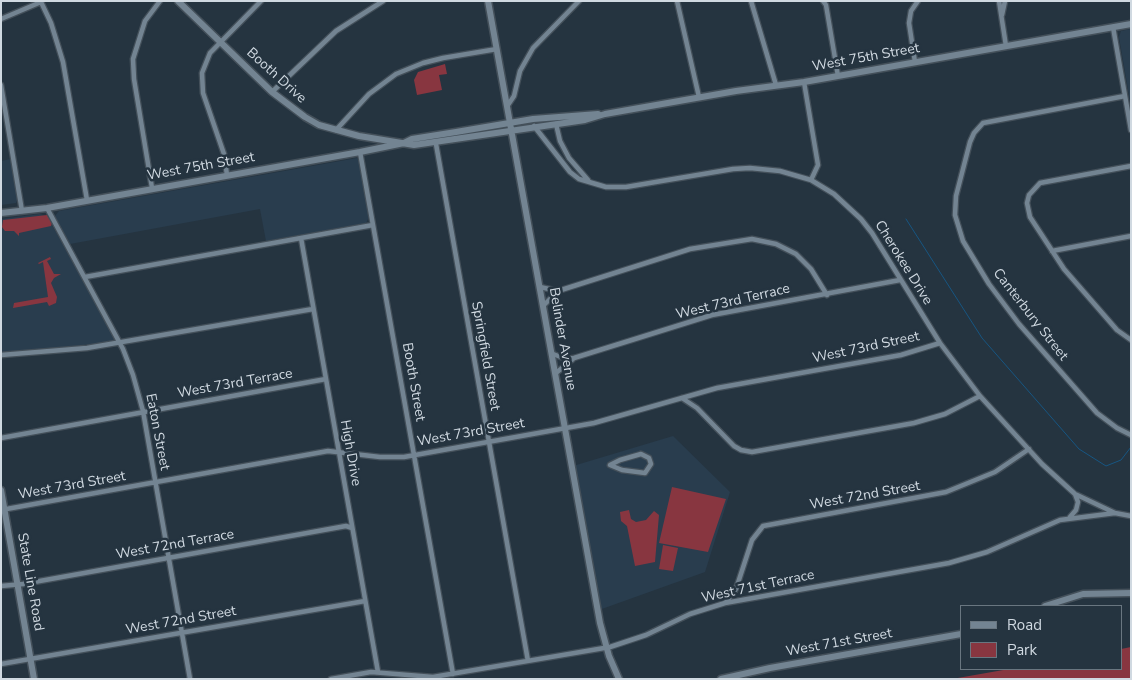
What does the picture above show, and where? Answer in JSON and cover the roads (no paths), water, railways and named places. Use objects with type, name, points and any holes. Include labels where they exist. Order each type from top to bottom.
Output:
[{"type":"main road","name":"Booth Drive","points":[[178,1],[272,92],[304,117],[336,130],[359,136],[404,143]]},
{"type":"main road","name":"Belinder Avenue","points":[[488,1],[606,648],[619,679]]},
{"type":"main road","name":"West 75th Street","points":[[1,213],[47,208],[404,143],[436,144],[534,126],[585,120],[605,114],[699,97],[804,82],[1131,24]]},
{"type":"main road","name":"West 75th Street","points":[[404,143],[412,139],[511,123],[583,113],[605,114]]},
{"type":"main road","name":"State Line Road","points":[[1,490],[34,679]]},
{"type":"main road","points":[[1048,605],[1083,594],[1131,593]]},
{"type":"main road","name":"West 71st Street","points":[[721,679],[770,668],[960,634]]},
{"type":"street","points":[[152,188],[134,79],[133,60],[145,21],[160,1]]},
{"type":"street","points":[[227,175],[224,154],[203,93],[202,80],[205,62],[220,42],[261,1]]},
{"type":"street","points":[[272,92],[336,31],[383,1]]},
{"type":"street","points":[[508,105],[514,96],[520,72],[532,48],[580,1]]},
{"type":"street","points":[[677,1],[699,97]]},
{"type":"street","points":[[751,1],[776,85]]},
{"type":"street","points":[[822,1],[826,5],[838,76]]},
{"type":"street","points":[[915,62],[909,24],[911,11],[918,1]]},
{"type":"street","points":[[998,1],[1006,46]]},
{"type":"street","points":[[1001,16],[1005,1]]},
{"type":"street","points":[[1,19],[42,2],[51,23],[63,62],[87,200]]},
{"type":"street","points":[[1113,27],[1131,130]]},
{"type":"street","points":[[336,130],[368,94],[396,74],[423,63],[442,58],[497,49]]},
{"type":"street","points":[[804,82],[818,165],[811,180]]},
{"type":"street","points":[[1,85],[22,211]]},
{"type":"street","name":"Canterbury Street","points":[[1124,96],[991,120],[978,127],[970,142],[956,196],[956,221],[963,241],[989,284],[1019,324],[1097,414],[1131,435]]},
{"type":"street","points":[[556,123],[560,141],[569,158],[588,180]]},
{"type":"street","name":"Cherokee Drive","points":[[534,126],[570,172],[579,178],[606,187],[626,187],[733,169],[750,168],[780,171],[811,180],[848,205],[861,219],[940,343],[980,396],[1048,471],[1075,494],[1115,513],[1131,516]]},
{"type":"street","name":"Springfield Street","points":[[436,144],[528,661]]},
{"type":"street","name":"Booth Street","points":[[360,152],[453,674]]},
{"type":"street","points":[[1131,166],[1047,180],[1034,188],[1029,195],[1027,211],[1069,275],[1116,330],[1131,340]]},
{"type":"street","name":"Eaton Street","points":[[47,208],[120,343],[133,375],[143,411],[190,679]]},
{"type":"street","points":[[85,277],[373,225]]},
{"type":"street","points":[[1052,251],[1131,236]]},
{"type":"street","name":"High Drive","points":[[301,238],[378,672]]},
{"type":"street","points":[[544,306],[558,291],[690,249],[752,238],[776,244],[796,254],[811,269],[827,295]]},
{"type":"street","name":"West 73rd Terrace","points":[[553,354],[560,358],[574,358],[712,315],[900,280]]},
{"type":"street","points":[[540,287],[558,291]]},
{"type":"street","points":[[1,355],[87,348],[313,309]]},
{"type":"street","name":"West 73rd Street","points":[[3,510],[328,451],[390,458],[565,428],[617,417],[717,388],[901,355],[940,343]]},
{"type":"street","name":"West 73rd Terrace","points":[[556,373],[574,358]]},
{"type":"street","name":"West 73rd Terrace","points":[[1,438],[326,379]]},
{"type":"street","points":[[682,398],[697,408],[734,446],[752,452],[923,421],[945,414],[980,396]]},
{"type":"street","name":"West 72nd Street","points":[[725,603],[736,589],[752,540],[763,526],[946,492],[995,472],[1028,449]]},
{"type":"street","points":[[641,454],[649,458],[651,464],[649,470],[642,473],[610,465],[641,454]]},
{"type":"street","points":[[1070,518],[1076,510],[1078,502],[1075,494]]},
{"type":"street","name":"West 71st Terrace","points":[[331,679],[378,672],[420,677],[453,674],[606,648],[630,642],[690,614],[725,603],[949,563],[987,552],[1036,529],[1070,518],[1115,513]]},
{"type":"street","name":"West 72nd Terrace","points":[[1,586],[346,526],[352,528]]},
{"type":"street","points":[[736,589],[744,599]]},
{"type":"street","name":"West 72nd Street","points":[[1,664],[365,601]]},
{"type":"waterway","points":[[906,219],[982,338],[1079,449],[1106,466],[1121,460],[1131,447]]}]
